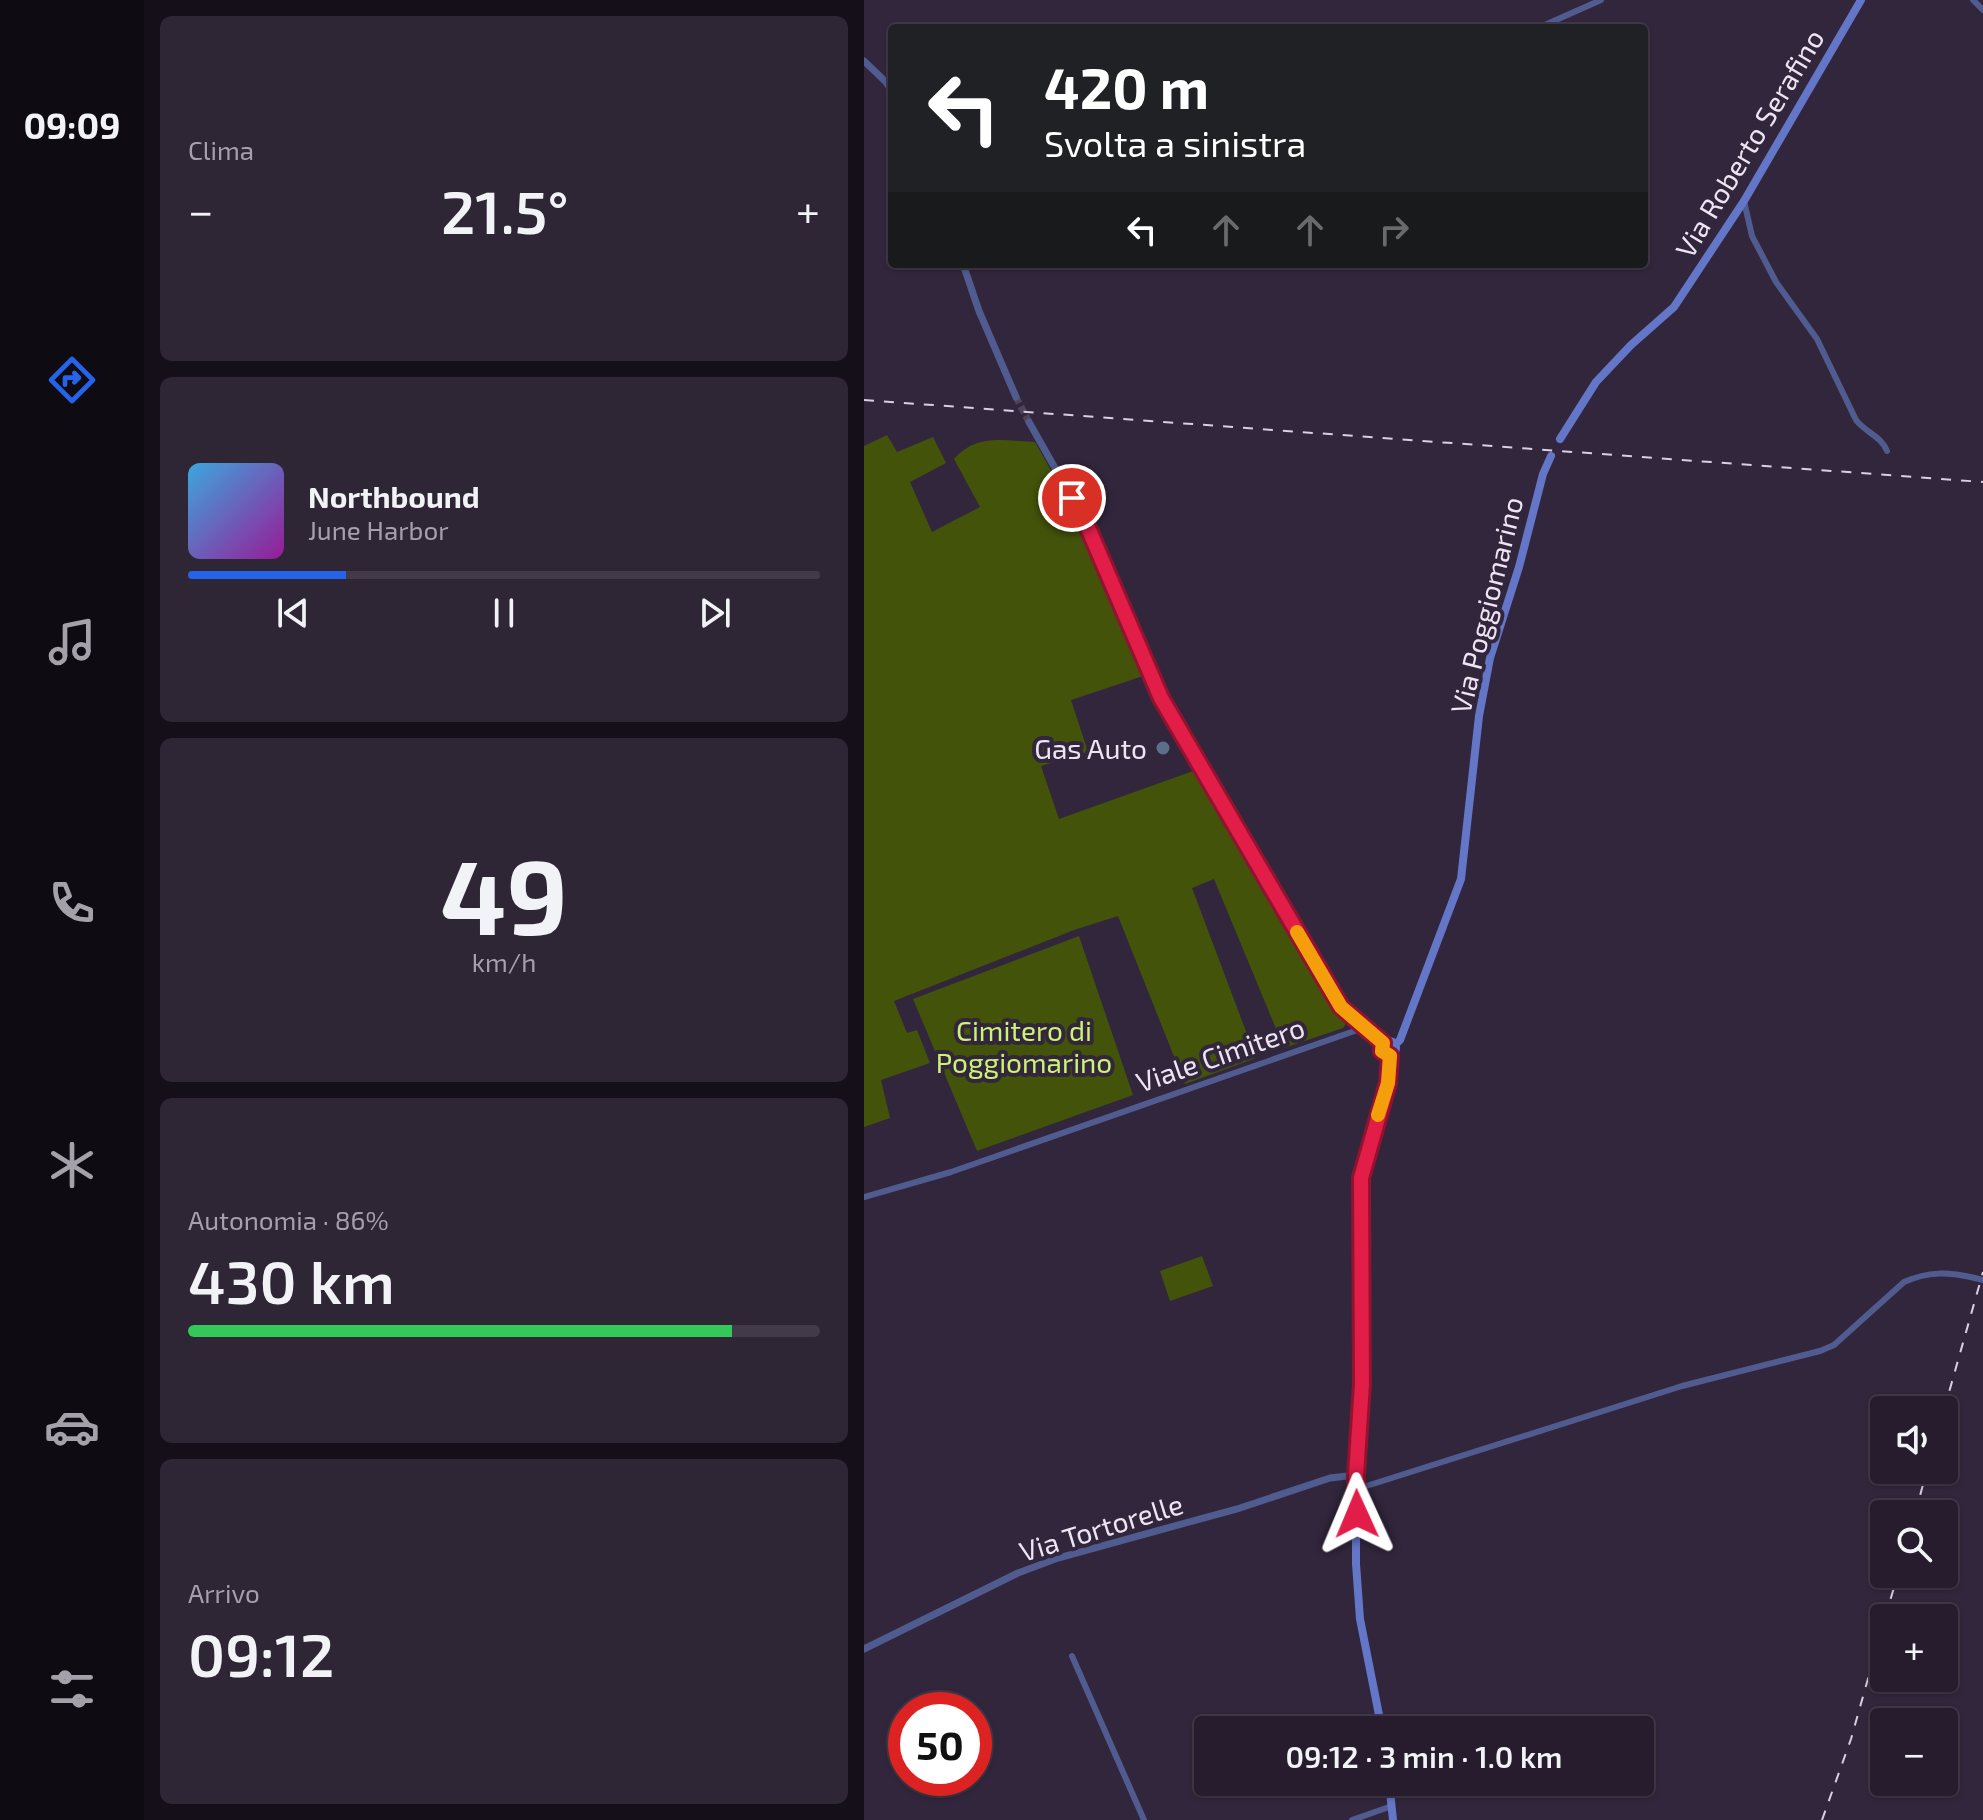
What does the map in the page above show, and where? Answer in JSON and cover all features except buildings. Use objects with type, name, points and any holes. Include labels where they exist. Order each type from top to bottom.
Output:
[{"type":"main road","name":"Via Roberto Serafino","points":[[1560,439],[1596,382],[1631,345],[1674,307],[1744,201],[1861,0]]},
{"type":"main road","name":"Via Poggiomarino","points":[[1395,1045],[1400,1040],[1461,879],[1466,815],[1490,658],[1519,567],[1543,474],[1551,456]]},
{"type":"main road","points":[[1379,1716],[1360,1619],[1356,1564],[1356,1475],[1362,1384],[1361,1178],[1388,1083],[1390,1056],[1395,1051],[1395,1045],[1390,1041],[1383,1043],[1382,1051],[1390,1056]]},
{"type":"main road","points":[[1391,1796],[1393,1820]]},
{"type":"street","points":[[1547,24],[1601,0]]},
{"type":"street","points":[[1973,0],[1983,10]]},
{"type":"street","points":[[864,61],[888,85]]},
{"type":"street","points":[[1744,201],[1752,236],[1776,282],[1817,339],[1856,420],[1881,440],[1887,451]]},
{"type":"street","points":[[964,268],[1016,397]]},
{"type":"street","points":[[1029,422],[1086,523],[1161,698],[1341,1007],[1383,1043]]},
{"type":"street","name":"Viale Cimitero","points":[[864,1197],[951,1172],[1363,1028]]},
{"type":"street","points":[[1357,1489],[1682,1386],[1820,1351],[1834,1345],[1904,1282],[1916,1277],[1951,1272],[1979,1279]]},
{"type":"street","name":"Via Tortorelle","points":[[864,1649],[1018,1573],[1058,1558],[1240,1508],[1330,1478],[1356,1475]]},
{"type":"street","points":[[1072,1656],[1144,1820]]},
{"type":"street","points":[[1352,1820],[1392,1806]]},
{"type":"green space","points":[[887,435],[897,452],[933,437],[946,463],[910,482],[932,532],[980,507],[954,459],[963,451],[972,445],[992,440],[1035,442],[1082,525],[1143,676],[1071,700],[1088,752],[1041,766],[1059,819],[1196,770],[1346,1024],[1343,1028],[1284,1048],[1214,879],[1192,888],[1256,1058],[1185,1084],[1118,916],[1074,930],[894,1001],[907,1033],[917,1030],[930,1063],[881,1080],[890,1118],[864,1127],[864,446]]},
{"type":"green space","name":"Cimitero di Poggiomarino","points":[[1079,936],[1133,1095],[977,1151],[913,999]]},
{"type":"green space","points":[[1202,1256],[1213,1286],[1170,1301],[1160,1271]]},
{"type":"tunnel","points":[[1016,397],[1029,422]]},
{"type":"railway","points":[[864,400],[1983,482]]},
{"type":"railway","points":[[1948,1396],[1983,1272]]},
{"type":"railway","points":[[1919,1500],[1923,1484]]},
{"type":"railway","points":[[1889,1604],[1894,1588]]},
{"type":"railway","points":[[1822,1820],[1851,1739],[1870,1672]]},
{"type":"slow traffic","points":[[1297,932],[1341,1007],[1383,1043],[1382,1051],[1390,1056],[1388,1083],[1378,1115]]},
{"type":"place","name":"Gas Auto","points":[[1163,748]]},
{"type":"route","points":[[1072,498],[1086,523],[1161,698],[1341,1007],[1383,1043],[1382,1051],[1390,1056],[1388,1083],[1361,1178],[1362,1384],[1356,1475],[1357,1514]]}]
